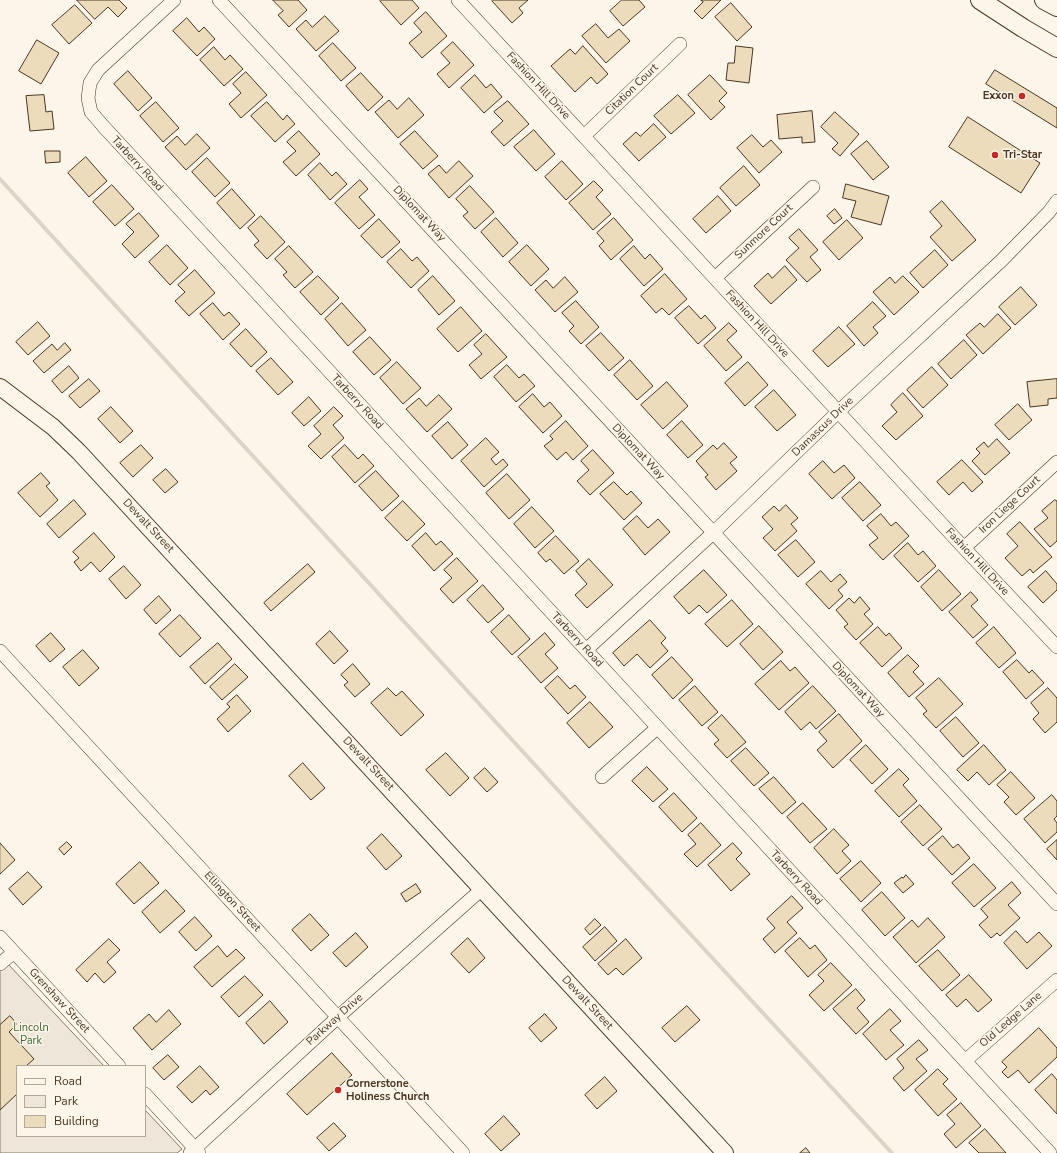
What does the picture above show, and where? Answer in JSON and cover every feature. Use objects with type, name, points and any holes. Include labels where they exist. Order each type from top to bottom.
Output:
[{"type":"main road","points":[[980,0],[1057,48]]},
{"type":"main road","points":[[1044,0],[1057,7]]},
{"type":"street","name":"Tarberry Road","points":[[174,0],[98,70],[90,83],[88,98],[91,112],[1050,1153]]},
{"type":"street","name":"Diplomat Way","points":[[219,0],[1057,904]]},
{"type":"street","name":"Fashion Hill Drive","points":[[458,0],[1057,647]]},
{"type":"street","name":"Citation Court","points":[[584,136],[680,44]]},
{"type":"street","name":"Sunmore Court","points":[[715,278],[813,186]]},
{"type":"street","name":"Damascus Drive","points":[[586,650],[712,533],[838,412],[1001,261],[1049,212],[1057,201]]},
{"type":"street","name":"Dewalt Street","points":[[0,387],[53,427],[80,452],[725,1153]]},
{"type":"street","name":"Iron Liege Court","points":[[964,548],[1057,462]]},
{"type":"street","name":"Ellington Street","points":[[0,651],[463,1153]]},
{"type":"street","points":[[602,778],[657,728]]},
{"type":"street","name":"Parkway Drive","points":[[195,1152],[338,1017],[482,889]]},
{"type":"street","name":"Grenshaw Street","points":[[0,937],[118,1065]]},
{"type":"street","points":[[0,964],[14,952]]},
{"type":"street","name":"Old Ledge Lane","points":[[965,1061],[1057,980]]},
{"type":"street","points":[[146,1095],[195,1152]]},
{"type":"green space","name":"Lincoln Park","points":[[8,964],[103,1065],[16,1065],[16,1137],[146,1137],[146,1111],[182,1149],[177,1153],[0,1153],[0,972]]},
{"type":"building","points":[[77,0],[119,0],[127,8],[118,17],[108,7],[95,19]]},
{"type":"building","points":[[273,0],[298,0],[307,10],[289,27],[278,15],[283,11]]},
{"type":"building","points":[[412,0],[419,8],[401,25],[380,1]]},
{"type":"building","points":[[528,0],[519,8],[523,13],[512,23],[492,1]]},
{"type":"building","points":[[622,0],[639,0],[645,7],[623,26],[610,11]]},
{"type":"building","points":[[701,0],[721,0],[702,19],[694,11],[703,2]]},
{"type":"building","points":[[731,3],[752,27],[737,41],[715,17]]},
{"type":"building","points":[[75,5],[92,23],[69,44],[52,25]]},
{"type":"building","points":[[426,12],[447,36],[422,58],[409,43],[422,32],[414,23]]},
{"type":"building","points":[[325,16],[339,31],[316,51],[296,29],[306,20],[312,27]]},
{"type":"building","points":[[187,18],[199,32],[204,27],[215,39],[197,56],[173,31]]},
{"type":"building","points":[[596,24],[608,38],[619,29],[630,41],[606,63],[582,36]]},
{"type":"building","points":[[37,40],[59,53],[41,84],[19,71]]},
{"type":"building","points":[[453,42],[474,65],[449,88],[437,74],[450,63],[441,53]]},
{"type":"building","points":[[333,43],[356,68],[341,81],[319,56]]},
{"type":"building","points":[[583,46],[608,74],[597,84],[591,77],[575,92],[551,66],[570,49],[575,54]]},
{"type":"building","points":[[736,46],[753,48],[749,83],[726,80],[728,63],[734,63]]},
{"type":"building","points":[[214,47],[225,60],[230,55],[243,69],[224,86],[200,60]]},
{"type":"building","name":"Exxon","points":[[995,70],[1057,108],[1057,128],[986,84]]},
{"type":"building","points":[[128,71],[152,98],[138,111],[114,84]]},
{"type":"building","points":[[246,72],[267,95],[241,118],[229,104],[241,93],[233,84]]},
{"type":"building","points":[[361,73],[383,97],[368,111],[346,86]]},
{"type":"building","points":[[475,75],[486,88],[491,84],[502,97],[484,113],[461,88]]},
{"type":"building","points":[[710,75],[727,93],[719,101],[725,107],[711,120],[688,95]]},
{"type":"building","points":[[44,95],[46,112],[52,111],[54,129],[30,131],[26,96]]},
{"type":"building","points":[[678,95],[695,113],[671,134],[654,116]]},
{"type":"building","points":[[409,98],[424,115],[398,138],[375,112],[389,100],[397,109]]},
{"type":"building","points":[[508,101],[529,124],[504,146],[491,132],[503,121],[494,112]]},
{"type":"building","points":[[156,102],[179,128],[163,142],[140,116]]},
{"type":"building","points":[[267,102],[283,120],[287,115],[295,124],[275,142],[251,116]]},
{"type":"building","points":[[812,111],[815,142],[802,143],[802,137],[779,139],[777,115]]},
{"type":"building","points":[[835,112],[859,134],[840,156],[832,149],[838,143],[821,127]]},
{"type":"building","name":"Tri-Star","points":[[968,117],[1040,163],[1021,193],[949,147]]},
{"type":"building","points":[[654,124],[666,137],[639,161],[623,144],[636,132],[640,136]]},
{"type":"building","points":[[534,130],[555,154],[536,171],[514,147]]},
{"type":"building","points":[[299,131],[320,154],[296,176],[283,162],[296,151],[287,142]]},
{"type":"building","points":[[415,131],[438,156],[423,169],[400,144]]},
{"type":"building","points":[[197,134],[210,148],[186,170],[165,147],[177,136],[185,145]]},
{"type":"building","points":[[752,135],[763,147],[771,140],[782,152],[759,173],[737,148]]},
{"type":"building","points":[[867,141],[889,167],[873,180],[851,154]]},
{"type":"building","points":[[45,151],[60,151],[60,162],[46,163]]},
{"type":"building","points":[[86,157],[107,181],[89,197],[68,173]]},
{"type":"building","points":[[207,158],[230,183],[215,197],[192,172]]},
{"type":"building","points":[[459,161],[473,176],[449,198],[428,174],[439,165],[446,173]]},
{"type":"building","points":[[562,161],[583,184],[566,200],[545,177]]},
{"type":"building","points":[[320,163],[332,176],[336,172],[347,184],[330,200],[308,175]]},
{"type":"building","points":[[744,166],[760,185],[736,206],[720,188]]},
{"type":"building","points":[[360,180],[368,189],[359,197],[375,215],[359,229],[335,203]]},
{"type":"building","points":[[594,181],[603,190],[596,197],[611,214],[593,230],[569,203]]},
{"type":"building","points":[[846,184],[889,196],[881,225],[851,217],[856,201],[843,198]]},
{"type":"building","points":[[112,185],[134,209],[115,226],[93,202]]},
{"type":"building","points":[[470,186],[494,212],[475,229],[463,216],[468,212],[456,199]]},
{"type":"building","points":[[232,189],[255,215],[240,229],[217,203]]},
{"type":"building","points":[[718,196],[731,211],[706,233],[693,219]]},
{"type":"building","points":[[942,201],[976,240],[952,261],[930,237],[942,226],[930,212]]},
{"type":"building","points":[[835,209],[842,218],[834,224],[827,216]]},
{"type":"building","points":[[139,213],[159,236],[135,258],[122,244],[134,232],[126,224]]},
{"type":"building","points":[[261,216],[285,242],[267,259],[254,245],[259,241],[248,228]]},
{"type":"building","points":[[496,218],[518,243],[503,257],[481,232]]},
{"type":"building","points":[[614,218],[633,240],[611,260],[599,246],[604,241],[597,233]]},
{"type":"building","points":[[379,219],[400,242],[382,258],[361,236]]},
{"type":"building","points":[[847,220],[863,238],[839,260],[823,242]]},
{"type":"building","points":[[799,229],[818,250],[810,257],[821,270],[807,282],[786,260],[799,248],[789,238]]},
{"type":"building","points":[[167,245],[188,268],[170,285],[149,262]]},
{"type":"building","points":[[527,245],[549,269],[531,286],[509,262]]},
{"type":"building","points":[[289,246],[313,272],[295,288],[283,275],[287,272],[275,259]]},
{"type":"building","points":[[634,246],[645,259],[650,254],[663,269],[644,286],[620,259]]},
{"type":"building","points":[[401,249],[412,261],[417,257],[429,271],[411,288],[387,262]]},
{"type":"building","points":[[935,250],[948,265],[923,288],[910,273]]},
{"type":"building","points":[[785,266],[797,280],[771,304],[754,286],[768,273],[772,278]]},
{"type":"building","points":[[195,270],[215,293],[189,316],[175,301],[185,292],[178,285]]},
{"type":"building","points":[[665,274],[687,299],[669,315],[662,308],[656,313],[641,296]]},
{"type":"building","points":[[318,276],[339,298],[321,315],[300,292]]},
{"type":"building","points":[[433,276],[455,301],[439,315],[418,290]]},
{"type":"building","points":[[903,276],[919,292],[894,315],[873,292],[890,277],[895,283]]},
{"type":"building","points":[[565,277],[578,292],[555,312],[535,290],[546,280],[553,288]]},
{"type":"building","points":[[1021,287],[1037,305],[1015,325],[999,307]]},
{"type":"building","points":[[576,301],[599,327],[581,344],[569,331],[574,326],[562,313]]},
{"type":"building","points":[[873,302],[886,316],[873,327],[878,333],[864,346],[847,326]]},
{"type":"building","points":[[213,303],[224,316],[229,312],[240,324],[223,340],[200,314]]},
{"type":"building","points":[[342,303],[366,330],[348,346],[325,319]]},
{"type":"building","points":[[689,306],[701,319],[705,315],[716,328],[698,344],[675,318]]},
{"type":"building","points":[[461,307],[482,331],[458,352],[437,329]]},
{"type":"building","points":[[998,314],[1011,328],[983,354],[966,335],[980,323],[984,327]]},
{"type":"building","points":[[38,322],[50,336],[28,355],[16,342]]},
{"type":"building","points":[[729,323],[737,331],[727,340],[742,357],[726,371],[704,346]]},
{"type":"building","points":[[839,327],[855,344],[828,367],[813,351]]},
{"type":"building","points":[[246,329],[267,352],[251,367],[230,344]]},
{"type":"building","points":[[601,333],[624,358],[609,371],[586,346]]},
{"type":"building","points":[[486,334],[507,357],[481,379],[469,365],[482,354],[474,345]]},
{"type":"building","points":[[370,337],[391,360],[374,375],[353,352]]},
{"type":"building","points":[[964,340],[977,355],[951,379],[938,364]]},
{"type":"building","points":[[65,343],[71,350],[44,373],[33,361],[52,344],[57,350]]},
{"type":"building","points":[[271,358],[293,382],[278,395],[256,371]]},
{"type":"building","points":[[630,360],[653,386],[637,400],[614,375]]},
{"type":"building","points":[[397,362],[421,388],[403,404],[380,378]]},
{"type":"building","points":[[748,362],[768,385],[745,406],[725,383]]},
{"type":"building","points":[[507,365],[519,378],[524,374],[535,386],[516,402],[494,377]]},
{"type":"building","points":[[69,366],[79,378],[62,393],[52,381]]},
{"type":"building","points":[[932,367],[948,385],[923,408],[907,390]]},
{"type":"building","points":[[89,379],[100,391],[80,408],[69,396]]},
{"type":"building","points":[[1057,379],[1057,398],[1048,399],[1048,405],[1030,407],[1027,382]]},
{"type":"building","points":[[667,382],[688,406],[663,429],[641,405]]},
{"type":"building","points":[[774,390],[796,415],[777,431],[755,407]]},
{"type":"building","points":[[903,393],[923,416],[896,440],[882,426],[897,412],[891,405]]},
{"type":"building","points":[[533,394],[544,407],[550,402],[562,416],[543,433],[519,407]]},
{"type":"building","points":[[439,395],[452,409],[427,432],[406,409],[419,398],[426,406]]},
{"type":"building","points":[[309,397],[321,411],[304,426],[292,413]]},
{"type":"building","points":[[1018,404],[1032,420],[1009,440],[995,425]]},
{"type":"building","points":[[111,407],[133,431],[120,443],[98,419]]},
{"type":"building","points":[[334,407],[343,416],[333,425],[344,438],[321,459],[308,446],[321,434],[314,426]]},
{"type":"building","points":[[566,421],[588,446],[573,460],[566,452],[557,460],[544,446],[553,439],[550,436]]},
{"type":"building","points":[[682,421],[703,445],[688,458],[667,435]]},
{"type":"building","points":[[448,422],[468,445],[452,459],[432,436]]},
{"type":"building","points":[[486,438],[499,452],[491,459],[496,465],[503,459],[508,465],[484,487],[461,461]]},
{"type":"building","points":[[997,439],[1010,453],[985,475],[972,461],[980,453],[976,449],[984,442],[988,447]]},
{"type":"building","points":[[724,443],[737,457],[730,463],[737,471],[716,490],[705,477],[708,475],[696,461],[713,445],[717,449]]},
{"type":"building","points":[[141,445],[153,458],[133,477],[120,463]]},
{"type":"building","points":[[345,445],[358,459],[363,454],[374,466],[355,483],[332,457]]},
{"type":"building","points":[[593,450],[614,473],[590,495],[577,481],[589,470],[581,461]]},
{"type":"building","points":[[962,460],[983,482],[972,492],[963,482],[949,495],[937,482]]},
{"type":"building","points":[[823,461],[834,473],[844,465],[855,478],[832,499],[809,474]]},
{"type":"building","points":[[166,469],[178,482],[165,493],[153,480]]},
{"type":"building","points":[[376,471],[399,496],[382,511],[359,486]]},
{"type":"building","points":[[41,473],[50,483],[46,486],[58,500],[40,517],[18,493]]},
{"type":"building","points":[[507,474],[530,500],[509,519],[486,493]]},
{"type":"building","points":[[614,482],[627,495],[631,491],[642,503],[624,520],[600,494]]},
{"type":"building","points":[[860,482],[881,505],[863,521],[842,498]]},
{"type":"building","points":[[74,500],[86,514],[59,538],[47,524]]},
{"type":"building","points":[[1055,500],[1057,501],[1057,541],[1050,547],[1034,529],[1048,518],[1042,511]]},
{"type":"building","points":[[403,501],[425,524],[407,541],[385,518]]},
{"type":"building","points":[[786,505],[798,518],[791,524],[797,531],[775,551],[763,538],[773,529],[762,517],[774,506],[779,511]]},
{"type":"building","points":[[532,507],[554,531],[535,548],[514,524]]},
{"type":"building","points":[[881,514],[891,526],[896,522],[909,536],[883,560],[869,545],[878,538],[867,526]]},
{"type":"building","points":[[637,516],[648,528],[658,519],[670,532],[645,555],[623,529]]},
{"type":"building","points":[[1020,522],[1052,557],[1033,573],[1030,569],[1022,576],[1005,558],[1018,546],[1007,534]]},
{"type":"building","points":[[94,533],[115,557],[100,572],[91,562],[81,571],[74,562],[79,558],[73,552]]},
{"type":"building","points":[[426,533],[436,545],[441,541],[453,554],[434,571],[412,546]]},
{"type":"building","points":[[556,536],[579,561],[564,574],[550,559],[546,562],[538,553]]},
{"type":"building","points":[[796,540],[815,562],[798,577],[778,555]]},
{"type":"building","points":[[908,543],[918,555],[923,551],[936,566],[918,582],[894,556]]},
{"type":"building","points":[[457,558],[478,581],[453,603],[440,589],[452,578],[444,570]]},
{"type":"building","points":[[589,559],[613,585],[587,608],[575,595],[587,584],[576,571]]},
{"type":"building","points":[[308,564],[315,572],[271,611],[264,603]]},
{"type":"building","points":[[124,566],[141,585],[126,599],[109,579]]},
{"type":"building","points":[[704,570],[727,595],[707,613],[699,605],[689,614],[674,597]]},
{"type":"building","points":[[939,570],[961,594],[942,611],[921,587]]},
{"type":"building","points":[[821,571],[831,582],[840,574],[847,582],[838,590],[843,596],[829,609],[806,584]]},
{"type":"building","points":[[1046,571],[1057,584],[1057,590],[1043,603],[1028,587]]},
{"type":"building","points":[[483,585],[504,609],[488,623],[467,600]]},
{"type":"building","points":[[971,592],[978,600],[971,606],[988,625],[973,638],[949,612]]},
{"type":"building","points":[[159,596],[171,610],[156,624],[144,610]]},
{"type":"building","points":[[860,597],[870,609],[864,614],[873,624],[856,640],[844,627],[848,624],[836,610],[849,598],[854,603]]},
{"type":"building","points":[[732,600],[753,624],[727,647],[705,624]]},
{"type":"building","points":[[180,615],[201,638],[180,657],[159,634]]},
{"type":"building","points":[[509,615],[530,639],[512,655],[491,632]]},
{"type":"building","points":[[650,620],[666,638],[661,643],[668,651],[650,668],[637,654],[624,666],[613,653]]},
{"type":"building","points":[[759,626],[783,652],[763,670],[740,644]]},
{"type":"building","points":[[878,627],[886,636],[889,633],[902,648],[882,667],[860,643]]},
{"type":"building","points":[[994,627],[1016,653],[999,668],[976,643]]},
{"type":"building","points":[[330,631],[348,651],[334,664],[316,644]]},
{"type":"building","points":[[51,633],[65,649],[50,662],[36,646]]},
{"type":"building","points":[[545,633],[555,645],[545,654],[558,668],[541,683],[518,657]]},
{"type":"building","points":[[218,643],[232,659],[205,684],[190,667]]},
{"type":"building","points":[[83,650],[99,668],[79,686],[63,667]]},
{"type":"building","points":[[908,655],[919,666],[913,672],[924,684],[909,697],[888,673]]},
{"type":"building","points":[[672,657],[693,680],[673,699],[652,675]]},
{"type":"building","points":[[1017,660],[1029,673],[1032,670],[1044,683],[1026,699],[1003,672]]},
{"type":"building","points":[[781,661],[790,671],[795,667],[809,683],[779,710],[755,684]]},
{"type":"building","points":[[235,664],[248,677],[222,700],[210,687]]},
{"type":"building","points":[[353,664],[370,684],[355,697],[344,685],[348,682],[341,675]]},
{"type":"building","points":[[558,676],[570,689],[575,685],[586,697],[568,714],[545,688]]},
{"type":"building","points":[[939,678],[963,704],[936,728],[923,714],[927,711],[916,698]]},
{"type":"building","points":[[695,686],[718,712],[702,726],[679,700]]},
{"type":"building","points":[[813,686],[836,711],[816,729],[810,722],[801,730],[785,712]]},
{"type":"building","points":[[388,688],[396,696],[402,691],[424,715],[401,736],[371,703]]},
{"type":"building","points":[[1048,688],[1057,698],[1057,722],[1045,733],[1033,719],[1039,713],[1031,703]]},
{"type":"building","points":[[237,695],[251,711],[228,732],[217,719],[230,707],[227,704]]},
{"type":"building","points":[[590,702],[613,727],[589,748],[567,723]]},
{"type":"building","points":[[839,714],[862,741],[833,768],[817,750],[827,741],[819,732]]},
{"type":"building","points":[[722,715],[746,742],[727,758],[714,744],[719,740],[708,728]]},
{"type":"building","points":[[956,717],[979,743],[963,757],[940,731]]},
{"type":"building","points":[[866,745],[888,769],[872,784],[850,760]]},
{"type":"building","points":[[984,745],[1006,770],[989,785],[977,772],[968,781],[957,770]]},
{"type":"building","points":[[746,748],[769,773],[754,786],[731,761]]},
{"type":"building","points":[[446,753],[469,778],[450,796],[426,770]]},
{"type":"building","points":[[303,763],[325,788],[311,800],[289,776]]},
{"type":"building","points":[[647,767],[668,789],[653,802],[632,781]]},
{"type":"building","points":[[485,768],[498,782],[487,792],[474,778]]},
{"type":"building","points":[[899,769],[909,779],[903,785],[917,801],[899,817],[875,791]]},
{"type":"building","points":[[1011,772],[1035,798],[1016,815],[1004,802],[1009,797],[997,785]]},
{"type":"building","points":[[774,777],[796,802],[782,814],[759,789]]},
{"type":"building","points":[[674,793],[697,818],[682,832],[659,807]]},
{"type":"building","points":[[1052,795],[1057,801],[1057,816],[1054,819],[1057,823],[1057,832],[1045,843],[1024,819]]},
{"type":"building","points":[[803,803],[827,829],[810,843],[787,817]]},
{"type":"building","points":[[920,805],[942,829],[923,846],[901,822]]},
{"type":"building","points":[[701,823],[721,845],[697,867],[684,854],[696,844],[688,835]]},
{"type":"building","points":[[834,829],[849,845],[842,851],[851,861],[837,874],[814,848]]},
{"type":"building","points":[[382,834],[402,856],[386,870],[367,848]]},
{"type":"building","points":[[943,836],[953,848],[958,844],[970,858],[952,875],[928,849]]},
{"type":"building","points":[[1057,840],[1057,860],[1047,849]]},
{"type":"building","points":[[67,842],[72,847],[64,855],[59,849]]},
{"type":"building","points":[[0,843],[15,860],[0,874]]},
{"type":"building","points":[[733,843],[742,853],[736,859],[750,874],[731,891],[708,865]]},
{"type":"building","points":[[861,861],[881,883],[861,902],[840,879]]},
{"type":"building","points":[[140,862],[159,883],[134,904],[116,884]]},
{"type":"building","points":[[974,864],[996,888],[974,907],[952,883]]},
{"type":"building","points":[[28,872],[42,887],[23,905],[9,889]]},
{"type":"building","points":[[906,875],[914,884],[903,893],[894,883]]},
{"type":"building","points":[[1012,882],[1021,893],[1008,905],[1020,918],[1000,936],[997,933],[991,938],[979,925],[988,917],[981,909]]},
{"type":"building","points":[[416,884],[421,892],[406,902],[401,894]]},
{"type":"building","points":[[166,890],[185,911],[160,933],[142,912]]},
{"type":"building","points":[[882,892],[905,918],[885,936],[862,910]]},
{"type":"building","points":[[792,896],[803,908],[787,922],[797,933],[775,953],[763,939],[775,928],[767,919]]},
{"type":"building","points":[[310,914],[329,935],[311,951],[292,930]]},
{"type":"building","points":[[195,917],[212,936],[196,951],[179,932]]},
{"type":"building","points":[[928,918],[945,937],[916,963],[893,937],[912,920],[918,927]]},
{"type":"building","points":[[595,919],[601,925],[590,935],[585,929]]},
{"type":"building","points":[[605,927],[617,941],[595,961],[583,947]]},
{"type":"building","points":[[1016,931],[1027,943],[1039,932],[1052,946],[1027,969],[1004,943]]},
{"type":"building","points":[[356,933],[368,947],[346,967],[333,953]]},
{"type":"building","points":[[468,938],[485,958],[469,973],[451,954]]},
{"type":"building","points":[[800,938],[810,949],[815,945],[827,960],[808,977],[785,951]]},
{"type":"building","points":[[109,939],[120,950],[107,962],[116,972],[104,983],[95,973],[87,982],[76,970]]},
{"type":"building","points":[[626,939],[642,958],[623,975],[616,968],[608,975],[598,964]]},
{"type":"building","points":[[218,946],[227,957],[236,949],[245,958],[212,987],[194,967]]},
{"type":"building","points":[[938,950],[960,975],[942,991],[919,966]]},
{"type":"building","points":[[831,963],[852,985],[824,1011],[809,995],[824,981],[818,975]]},
{"type":"building","points":[[969,975],[992,1000],[978,1012],[966,999],[957,1007],[946,995]]},
{"type":"building","points":[[245,976],[263,995],[239,1017],[221,997]]},
{"type":"building","points":[[856,989],[865,1000],[857,1008],[869,1022],[856,1034],[833,1009]]},
{"type":"building","points":[[270,1001],[288,1022],[264,1044],[246,1023]]},
{"type":"building","points":[[687,1006],[700,1020],[675,1042],[662,1028]]},
{"type":"building","points":[[890,1009],[901,1021],[890,1030],[904,1045],[886,1060],[863,1034]]},
{"type":"building","points":[[169,1010],[181,1024],[152,1050],[133,1028],[149,1014],[156,1022]]},
{"type":"building","points":[[545,1014],[557,1028],[541,1042],[529,1028]]},
{"type":"building","points":[[10,1016],[17,1024],[9,1032],[34,1059],[27,1065],[16,1065],[16,1095],[0,1110],[0,1025]]},
{"type":"building","points":[[1039,1028],[1057,1048],[1057,1057],[1029,1083],[1018,1070],[1008,1078],[1002,1072],[1007,1067],[1002,1062]]},
{"type":"building","points":[[919,1040],[928,1050],[916,1059],[927,1071],[904,1091],[893,1078],[904,1068],[897,1059]]},
{"type":"building","points":[[332,1053],[352,1075],[307,1115],[287,1094]]},
{"type":"building","points":[[168,1055],[179,1067],[164,1080],[153,1068]]},
{"type":"building","points":[[200,1066],[219,1087],[210,1095],[206,1090],[192,1103],[177,1087]]},
{"type":"building","points":[[938,1069],[948,1079],[943,1084],[957,1099],[938,1116],[915,1090]]},
{"type":"building","points":[[1052,1074],[1057,1080],[1057,1114],[1035,1090]]},
{"type":"building","points":[[605,1077],[617,1091],[597,1109],[585,1095]]},
{"type":"building","points":[[961,1103],[981,1126],[956,1148],[944,1134],[955,1124],[947,1115]]},
{"type":"building","points":[[504,1116],[520,1134],[501,1151],[485,1134]]},
{"type":"building","points":[[334,1123],[346,1136],[329,1151],[317,1138]]},
{"type":"building","points":[[985,1129],[1006,1153],[979,1153],[969,1143]]},
{"type":"building","points":[[806,1148],[810,1153],[800,1153]]},
{"type":"waterway","points":[[0,179],[588,823],[892,1153]]},
{"type":"place","name":"Exxon","points":[[1022,96]]},
{"type":"place","name":"Tri-Star","points":[[995,155]]},
{"type":"place","name":"Cornerstone Holiness Church","points":[[338,1090]]}]
